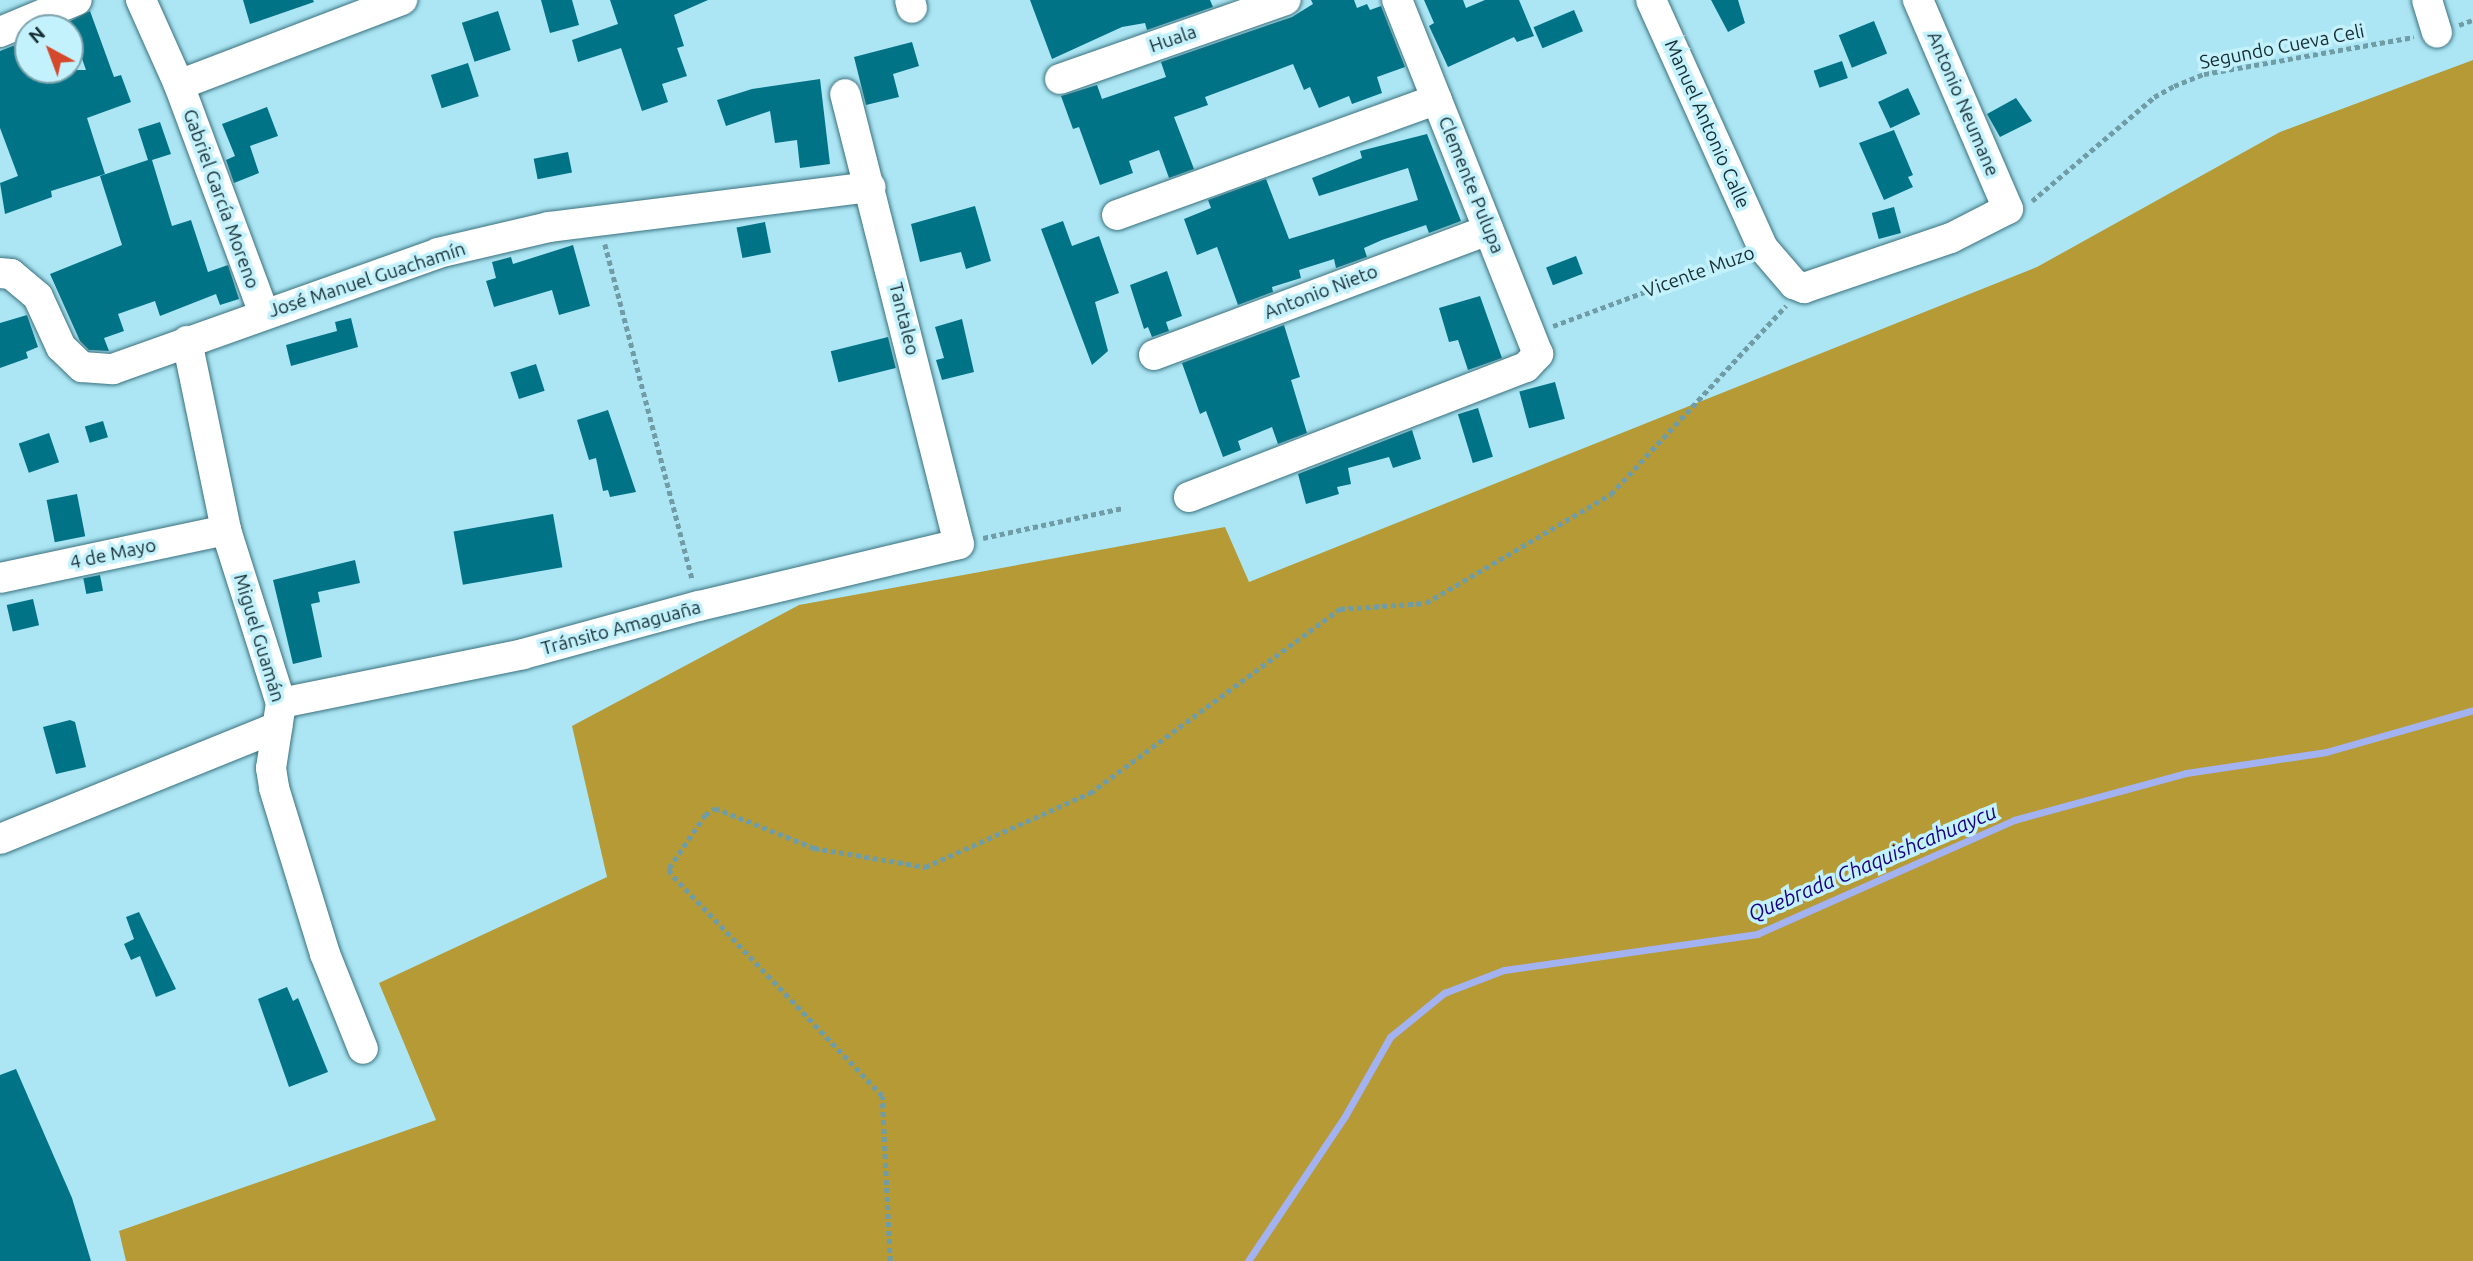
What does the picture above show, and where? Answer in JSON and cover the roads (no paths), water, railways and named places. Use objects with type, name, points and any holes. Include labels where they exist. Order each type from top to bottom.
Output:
[{"type":"street","points":[[0,32],[77,0]]},
{"type":"street","name":"Gabriel García Moreno","points":[[142,0],[179,85],[264,313]]},
{"type":"street","name":"Gabriel García Moreno","points":[[179,85],[401,0]]},
{"type":"street","name":"Huala","points":[[1060,79],[1286,0]]},
{"type":"street","name":"Clemente Pulupa","points":[[1189,497],[1526,367],[1538,354],[1396,0]]},
{"type":"street","name":"Manuel Antonio Calle","points":[[1651,0],[1763,248]]},
{"type":"street","name":"Antonio Neumane","points":[[1804,288],[1951,238],[2008,209],[1918,0]]},
{"type":"street","points":[[2427,0],[2437,33]]},
{"type":"street","name":"Tantaleo","points":[[845,94],[871,187],[959,544]]},
{"type":"street","points":[[1117,215],[1437,99]]},
{"type":"street","name":"José Manuel Guachamín","points":[[0,274],[11,274],[38,297],[61,347],[82,367],[113,369],[438,253],[549,228],[871,187]]},
{"type":"street","name":"Antonio Nieto","points":[[1154,355],[1489,229]]},
{"type":"street","name":"Vicente Muzo","points":[[1763,248],[1794,284],[1804,288]]},
{"type":"street","name":"Miguel Guamán","points":[[187,341],[226,530],[279,715],[271,768],[274,788],[325,954],[363,1049]]},
{"type":"street","name":"4 de Mayo","points":[[0,578],[226,530]]},
{"type":"street","name":"Tránsito Amaguaña","points":[[0,839],[279,715],[523,654],[699,606],[959,544]]},
{"type":"waterway","name":"Quebrada Chaquishcahuaycu","points":[[1248,1261],[1345,1116],[1390,1037],[1444,993],[1504,970],[1757,934],[2014,820],[2186,773],[2326,752],[2473,710]]}]
